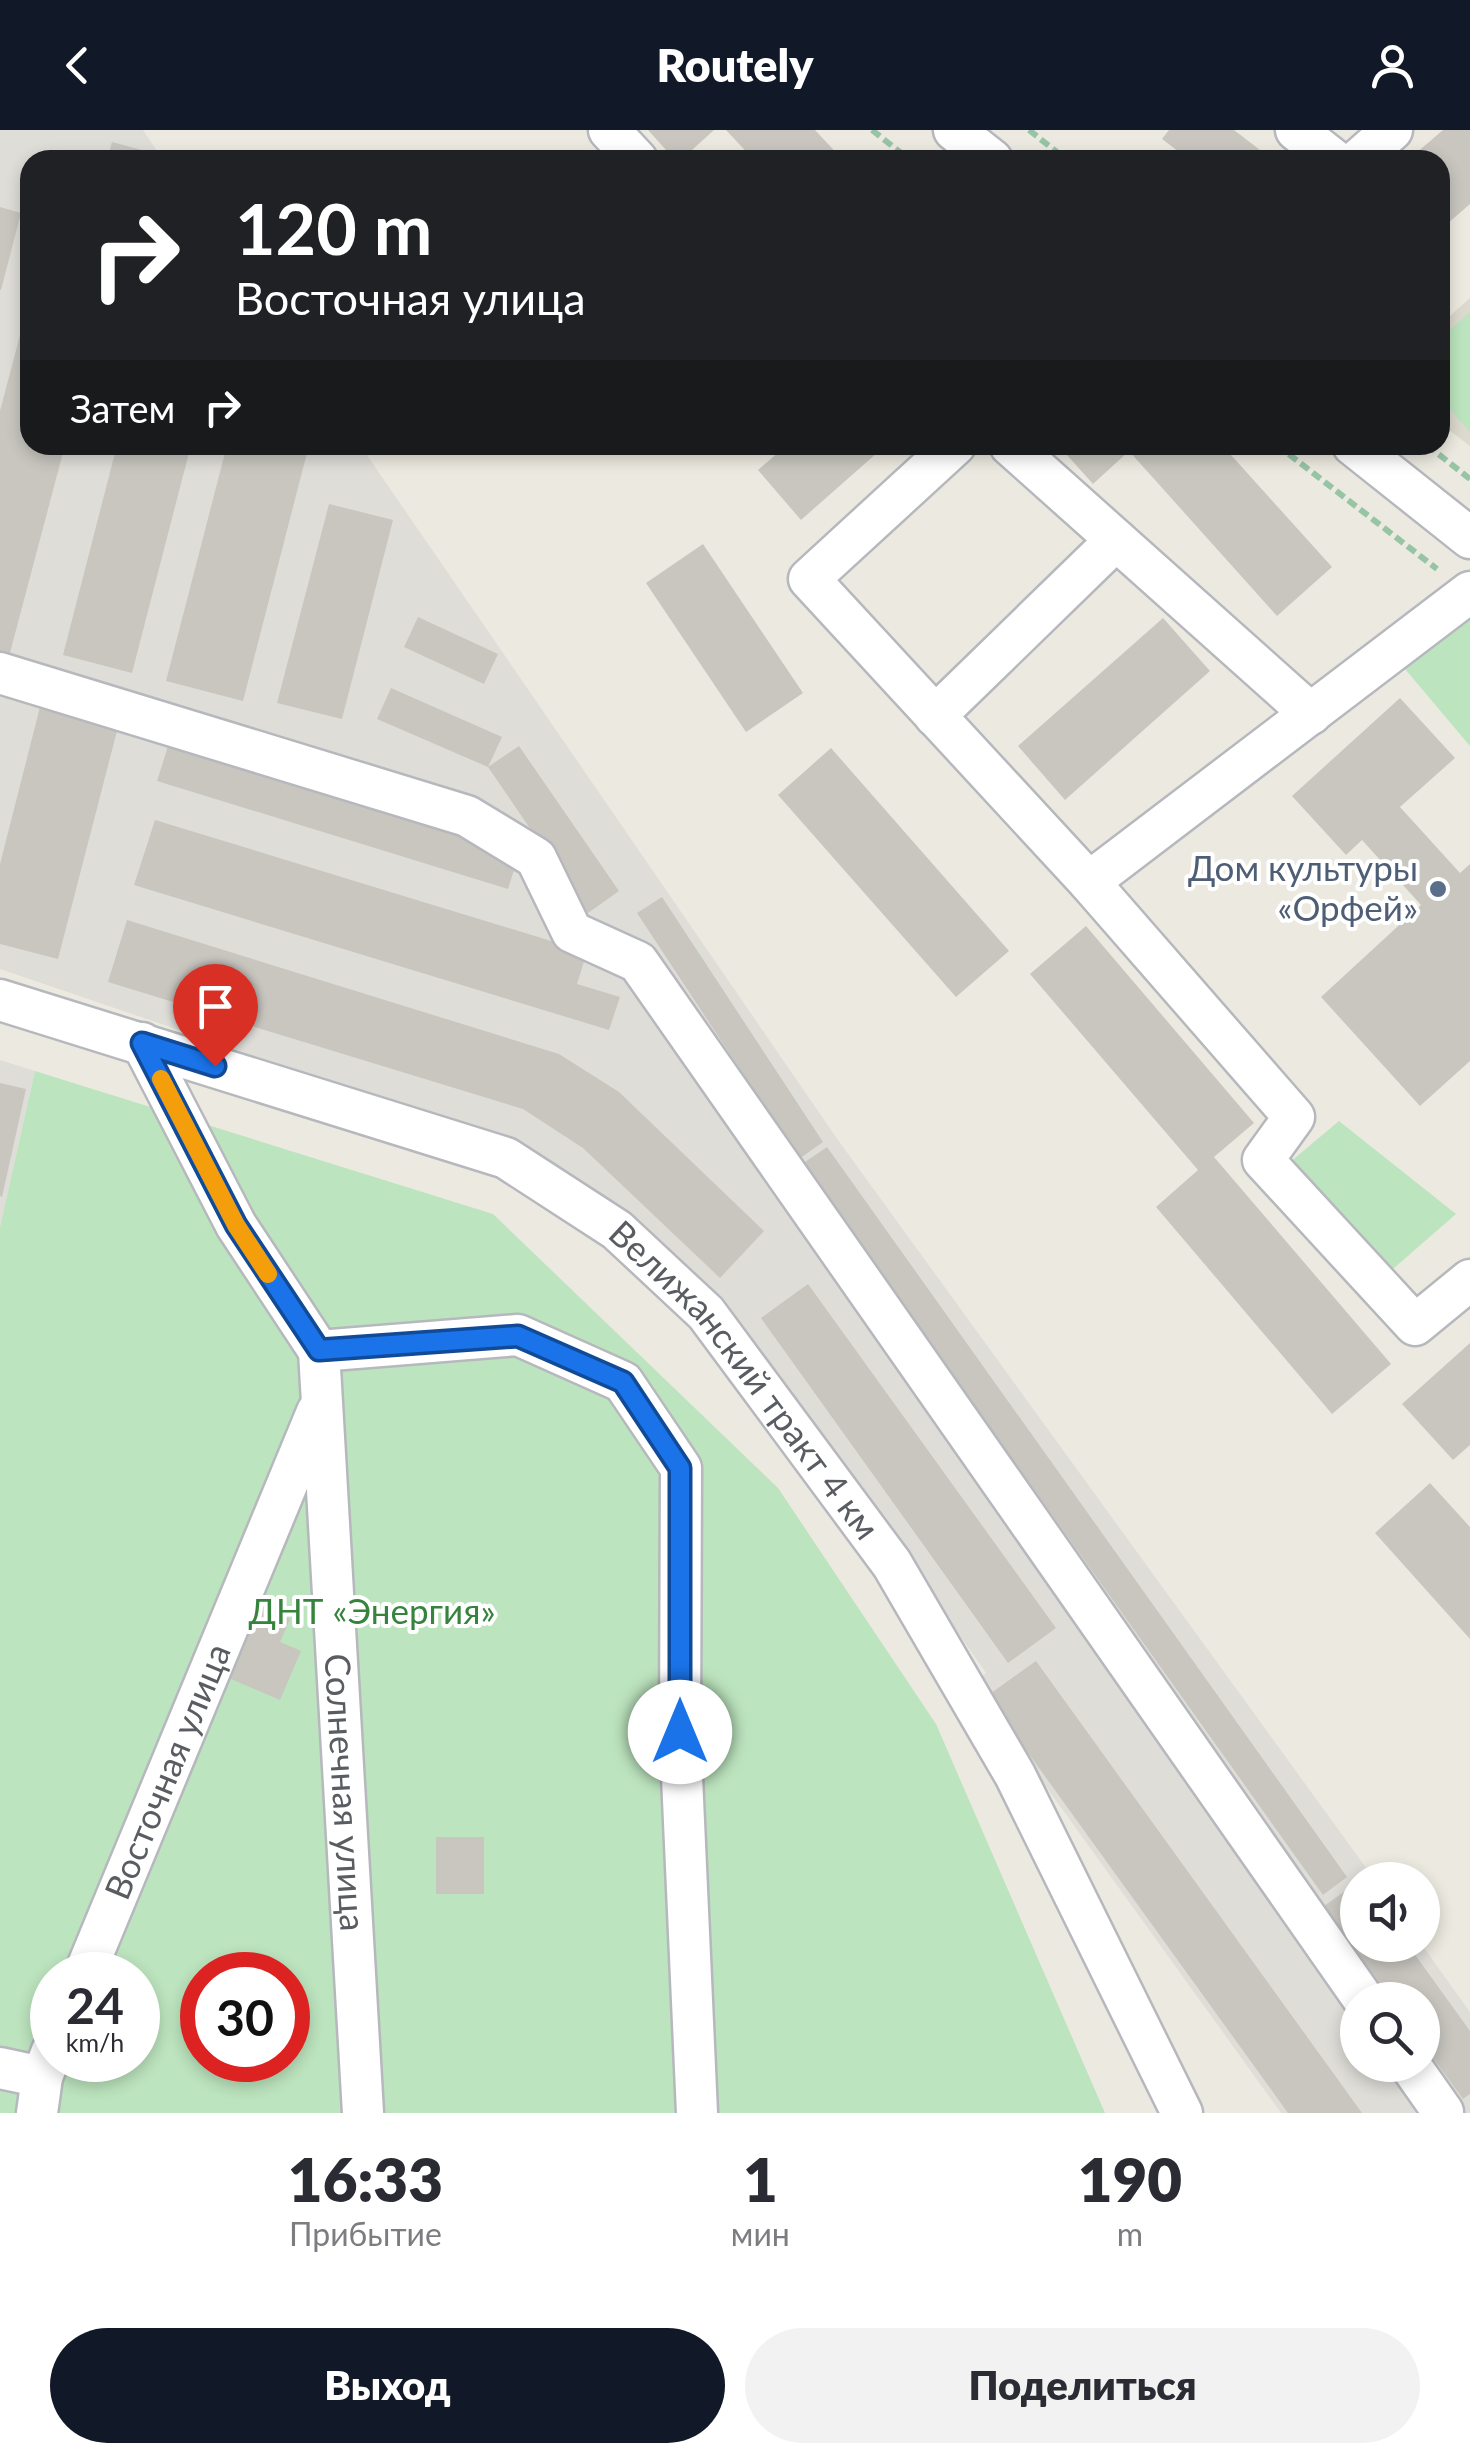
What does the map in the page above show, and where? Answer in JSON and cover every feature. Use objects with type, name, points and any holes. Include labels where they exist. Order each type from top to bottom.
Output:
[{"type":"street","points":[[609,130],[628,150]]},
{"type":"street","points":[[954,130],[979,150]]},
{"type":"street","points":[[1296,130],[1321,150]]},
{"type":"street","points":[[1369,150],[1392,130]]},
{"type":"street","points":[[944,455],[809,579],[1089,882],[1294,1117],[1264,1160],[1415,1326],[1470,1280]]},
{"type":"street","points":[[1021,455],[1311,714]]},
{"type":"street","points":[[1366,455],[1470,538]]},
{"type":"street","points":[[935,716],[1116,540]]},
{"type":"street","points":[[1089,882],[1469,593]]},
{"type":"street","points":[[0,672],[467,816],[536,858],[572,932],[638,962],[1351,1982]]},
{"type":"street","name":"Велижанский тракт 4 км","points":[[0,1000],[506,1158],[617,1230],[706,1313],[892,1564],[1016,1774],[1182,2113]]},
{"type":"street","points":[[142,1043],[236,1225],[319,1350],[518,1336],[623,1382],[680,1468],[680,1732],[697,2113]]},
{"type":"street","name":"Солнечная улица","points":[[319,1350],[364,2113]]},
{"type":"street","name":"Восточная улица","points":[[94,1952],[321,1404]]},
{"type":"street","points":[[0,2068],[30,2076]]},
{"type":"street","points":[[1422,2082],[1443,2112]]},
{"type":"path","points":[[872,130],[897,150]]},
{"type":"path","points":[[1029,130],[1054,150]]},
{"type":"path","points":[[1290,455],[1469,593]]},
{"type":"path","points":[[1440,455],[1470,479]]},
{"type":"shaded area","points":[[0,130],[143,130],[156,150],[20,150],[20,455],[367,455],[838,1140],[1362,1862],[1340,1862],[1340,1962],[1434,1962],[1470,2012],[1470,2113],[1281,2113],[972,1684],[986,1673],[724,1299],[525,1148],[0,969]]},
{"type":"shaded area","points":[[1470,298],[1470,446],[1450,431],[1450,316]]},
{"type":"shaded area","points":[[0,1060],[35,1071],[0,1227]]},
{"type":"green space","points":[[1470,312],[1470,432],[1450,409],[1450,330]]},
{"type":"green space","points":[[1470,614],[1470,746],[1405,669]]},
{"type":"green space","name":"ДНТ «Энергия»","points":[[35,1071],[493,1214],[778,1488],[936,1724],[1105,2113],[0,2113],[0,1227]]},
{"type":"green space","points":[[1339,1121],[1456,1214],[1378,1282],[1283,1168]]},
{"type":"building","points":[[648,130],[714,130],[692,150],[666,150]]},
{"type":"building","points":[[726,130],[815,130],[834,150],[745,150]]},
{"type":"building","points":[[1169,130],[1234,130],[1260,150],[1176,150],[1162,139]]},
{"type":"building","points":[[1443,130],[1470,130],[1470,204],[1450,221],[1450,150],[1420,150]]},
{"type":"building","points":[[112,142],[142,150],[110,150]]},
{"type":"building","points":[[0,207],[20,213],[20,217],[0,290]]},
{"type":"building","points":[[20,335],[20,455],[62,455],[7,664],[0,662],[0,411]]},
{"type":"building","points":[[114,455],[188,455],[132,673],[63,655]]},
{"type":"building","points":[[224,455],[306,455],[243,701],[166,681]]},
{"type":"building","points":[[775,455],[875,455],[801,520],[758,470]]},
{"type":"building","points":[[1067,455],[1125,455],[1093,484]]},
{"type":"building","points":[[1133,455],[1231,455],[1332,567],[1277,616]]},
{"type":"building","points":[[329,504],[393,520],[342,719],[277,703]]},
{"type":"building","points":[[703,544],[803,693],[746,732],[646,583]]},
{"type":"building","points":[[418,617],[498,654],[484,684],[404,647]]},
{"type":"building","points":[[1163,618],[1210,671],[1065,800],[1018,746]]},
{"type":"building","points":[[391,688],[502,737],[488,767],[377,719]]},
{"type":"building","name":"Дом культуры «Орфей»","points":[[1400,698],[1455,758],[1400,807],[1460,873],[1470,864],[1470,1061],[1420,1106],[1321,997],[1421,905],[1362,840],[1346,855],[1292,796]]},
{"type":"building","points":[[40,707],[118,727],[58,959],[0,944],[0,864]]},
{"type":"building","points":[[169,743],[520,851],[508,889],[157,781]]},
{"type":"building","points":[[519,746],[619,891],[588,913],[488,767]]},
{"type":"building","points":[[831,748],[1009,951],[956,997],[778,795]]},
{"type":"building","points":[[155,820],[587,952],[577,984],[620,997],[609,1030],[134,885]]},
{"type":"building","points":[[662,897],[823,1142],[799,1159],[637,913]]},
{"type":"building","points":[[127,920],[559,1054],[619,1092],[764,1231],[720,1278],[583,1148],[523,1109],[108,982]]},
{"type":"building","points":[[1086,926],[1254,1123],[1214,1157],[1391,1364],[1332,1414],[1156,1207],[1198,1170],[1030,974]]},
{"type":"building","points":[[0,1083],[26,1089],[2,1197],[0,1196]]},
{"type":"building","points":[[827,1147],[1340,1867],[1340,1882],[1323,1895],[802,1164]]},
{"type":"building","points":[[808,1284],[1056,1628],[1008,1663],[761,1318]]},
{"type":"building","points":[[1470,1343],[1470,1445],[1453,1460],[1402,1404]]},
{"type":"building","points":[[1430,1483],[1470,1527],[1470,1639],[1375,1533]]},
{"type":"building","points":[[255,1604],[290,1619],[280,1642],[301,1651],[280,1700],[224,1676]]},
{"type":"building","points":[[1036,1661],[1362,2113],[1288,2113],[987,1696]]},
{"type":"building","points":[[436,1837],[484,1837],[484,1894],[436,1894]]},
{"type":"building","points":[[1340,1895],[1340,1928],[1324,1906]]},
{"type":"building","points":[[1365,1962],[1420,1962],[1435,1982],[1379,1982]]},
{"type":"building","points":[[1440,1989],[1470,2031],[1470,2094],[1463,2099],[1440,2068]]},
{"type":"slow traffic","points":[[161,1079],[236,1225],[268,1274]]},
{"type":"place","name":"Дом культуры «Орфей»","points":[[1438,889]]},
{"type":"route","points":[[215,1066],[142,1043],[236,1225],[319,1350],[518,1336],[623,1382],[680,1468],[680,1732]]}]
